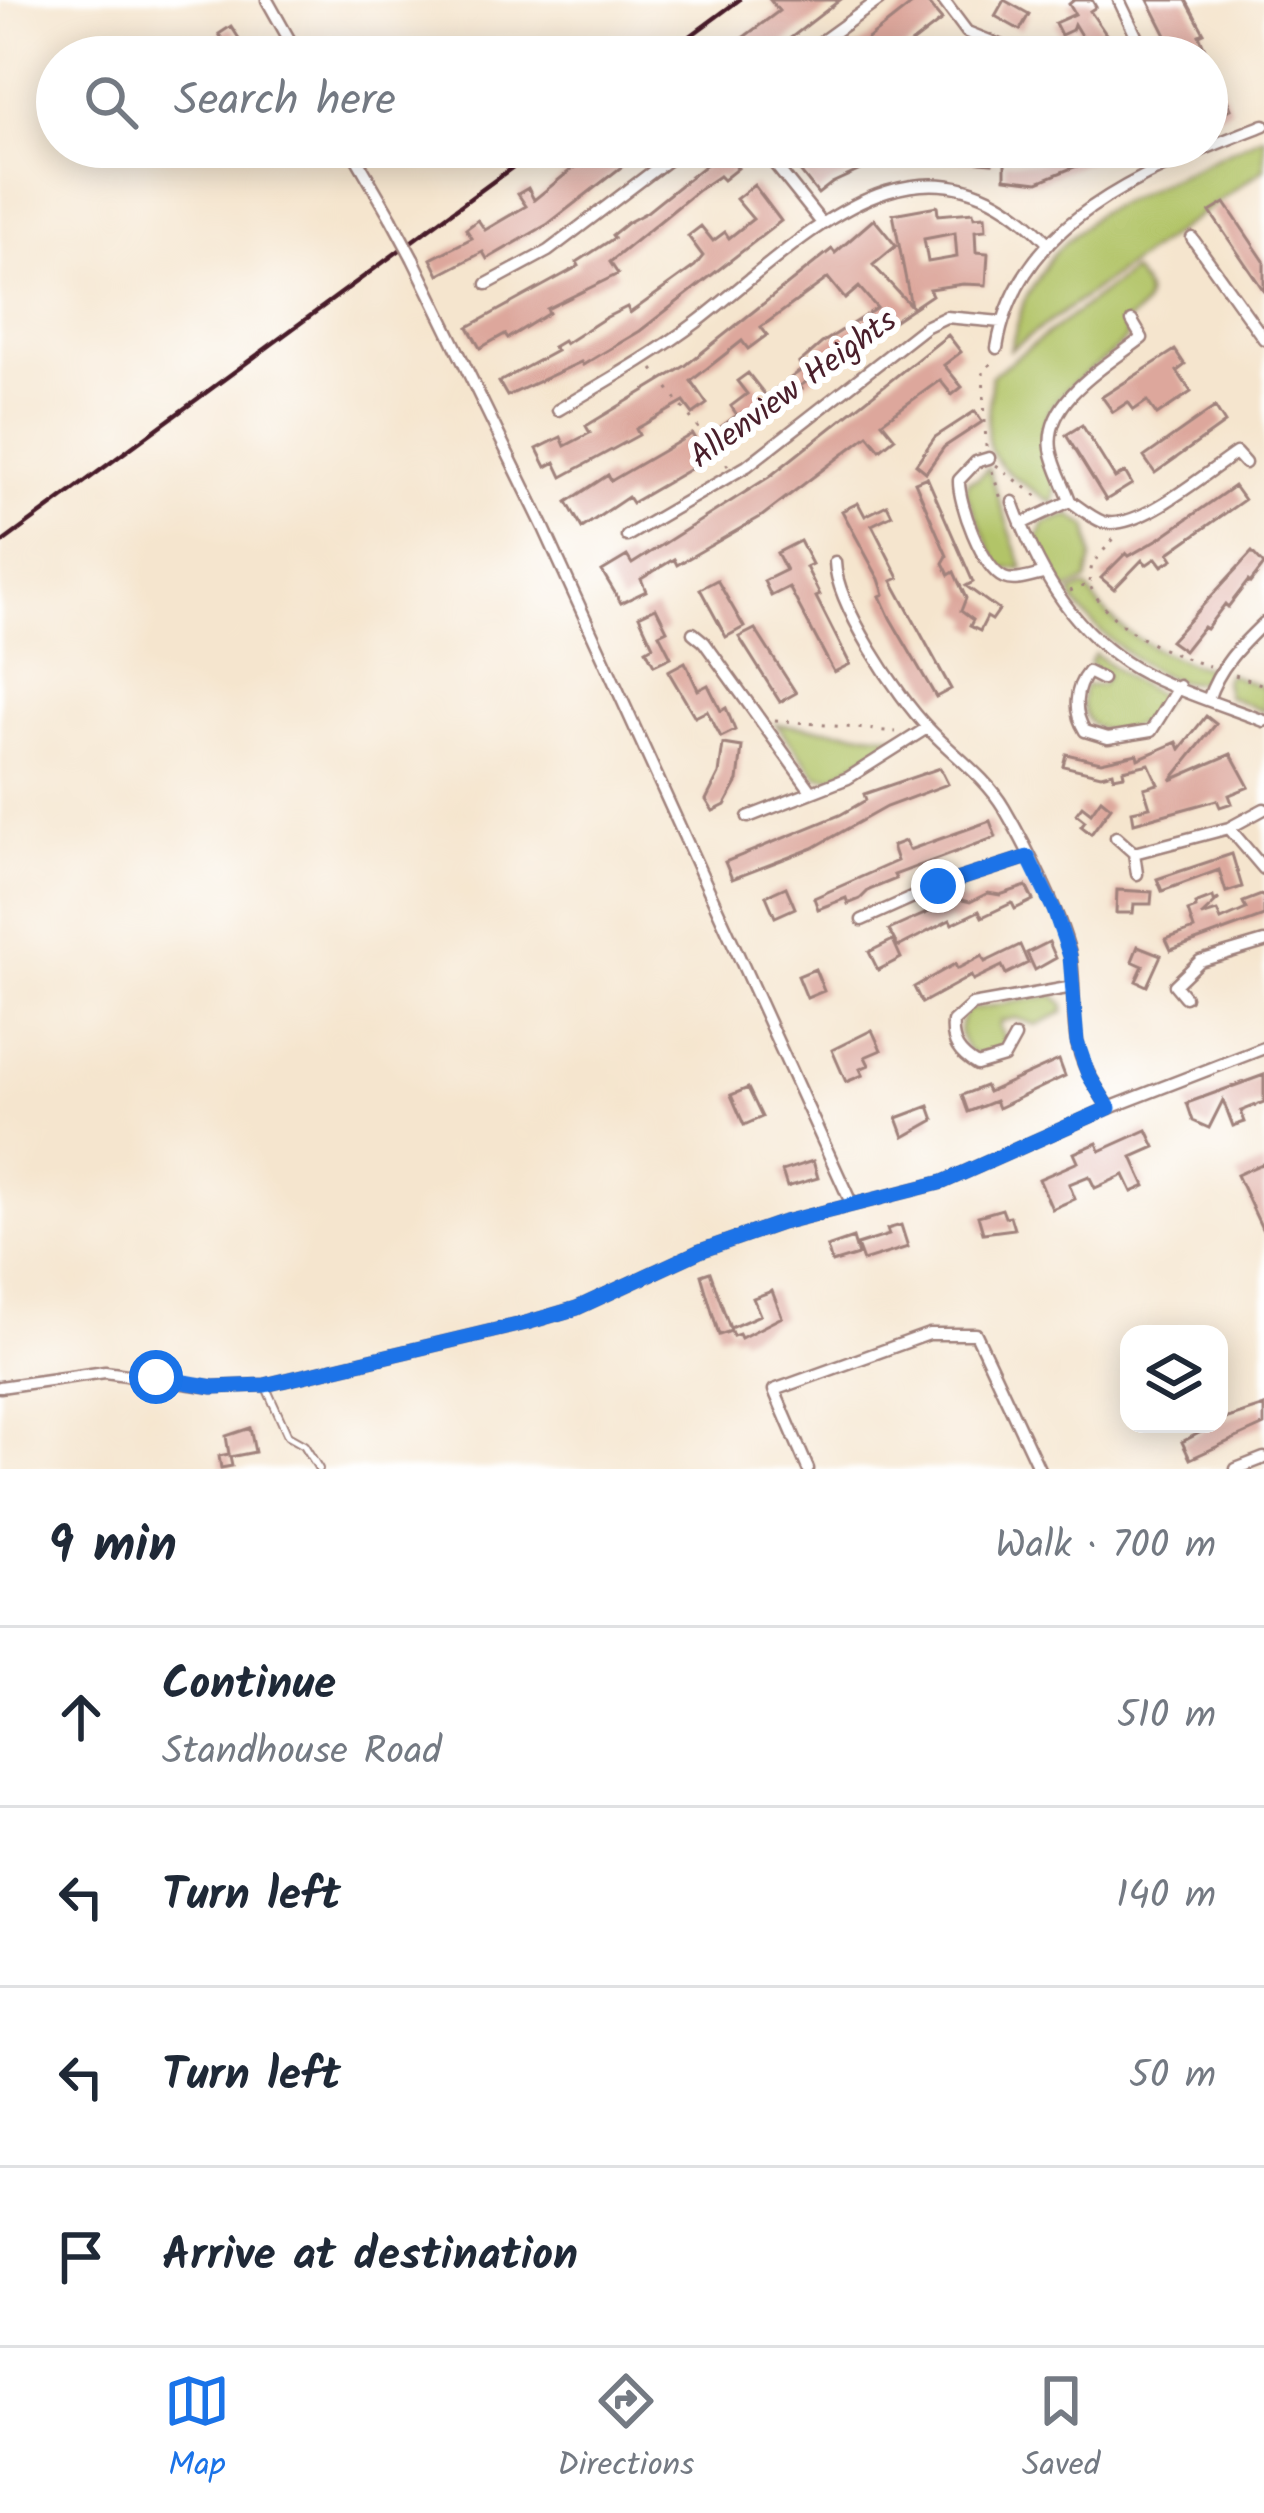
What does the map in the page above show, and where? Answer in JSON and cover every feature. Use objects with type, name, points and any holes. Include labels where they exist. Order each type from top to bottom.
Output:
[{"type":"street","points":[[267,0],[287,36]]},
{"type":"street","points":[[829,36],[879,0]]},
{"type":"street","points":[[943,0],[967,32],[977,36]]},
{"type":"street","points":[[1119,0],[1136,36]]},
{"type":"street","points":[[1228,137],[1264,125]]},
{"type":"street","points":[[362,168],[413,260],[544,528],[852,1205]]},
{"type":"street","points":[[487,284],[548,250],[657,168]]},
{"type":"street","points":[[778,168],[820,222]]},
{"type":"street","points":[[997,348],[1001,322],[1047,242],[1107,195],[1157,168]]},
{"type":"street","points":[[558,410],[644,358],[820,222],[899,185],[940,183],[983,194],[1019,212],[1047,242]]},
{"type":"street","points":[[1192,238],[1264,339]]},
{"type":"street","name":"Allenview Heights","points":[[628,536],[734,473],[925,327],[946,316],[1001,322]]},
{"type":"street","points":[[1132,321],[1142,338],[1064,403],[1050,431],[1051,451],[1070,501],[1102,521],[1120,523],[1155,507],[1236,453],[1245,463]]},
{"type":"street","points":[[989,458],[976,463],[959,480],[969,522],[998,574],[1011,580],[1043,574]]},
{"type":"street","points":[[1021,524],[1070,501]]},
{"type":"street","points":[[1013,502],[1043,574],[1058,596],[1125,662],[1264,722]]},
{"type":"street","points":[[835,562],[848,613],[927,728],[961,757],[1003,806],[1065,941],[1077,1042],[1088,1074],[1109,1108]]},
{"type":"street","points":[[1208,700],[1222,670],[1264,622]]},
{"type":"street","points":[[693,633],[812,791]]},
{"type":"street","points":[[1102,679],[1088,672],[1079,683],[1077,710],[1085,730],[1108,739],[1150,731],[1179,686]]},
{"type":"street","points":[[748,817],[848,778],[927,728]]},
{"type":"street","points":[[1134,853],[1229,828],[1264,809]]},
{"type":"street","points":[[1229,828],[1264,868]]},
{"type":"street","points":[[1116,837],[1134,853],[1137,874]]},
{"type":"street","points":[[862,920],[938,886],[1028,857]]},
{"type":"street","points":[[1185,997],[1174,986],[1200,961],[1264,942]]},
{"type":"street","points":[[1015,1037],[1004,1057],[977,1065],[958,1049],[952,1038],[953,1022],[972,1005],[1073,987]]},
{"type":"street","points":[[0,1387],[105,1372],[213,1387],[265,1385],[577,1308],[700,1251],[781,1223],[959,1176],[1109,1108],[1264,1048]]},
{"type":"street","points":[[808,1469],[774,1390],[928,1334],[976,1334],[1039,1469]]},
{"type":"street","points":[[1236,1469],[1264,1458]]},
{"type":"lane","points":[[265,1385],[287,1436],[304,1445],[319,1469]]},
{"type":"path","points":[[997,348],[1004,354],[982,370],[989,458],[1057,510]]},
{"type":"path","points":[[644,358],[734,473]]},
{"type":"path","points":[[1124,528],[1092,564],[1089,584],[1109,612],[1175,656],[1264,685]]},
{"type":"path","points":[[1058,596],[1089,584]]},
{"type":"path","points":[[761,718],[912,737]]},
{"type":"green space","points":[[1264,135],[1264,169],[1010,350],[1024,301],[1053,254],[1098,213],[1194,168],[1228,168],[1228,152]]},
{"type":"green space","points":[[1132,271],[1146,299],[1124,324],[1127,337],[1063,392],[1046,420],[1043,438],[1054,477],[1053,503],[1016,478],[993,454],[987,428],[991,376]]},
{"type":"green space","points":[[988,468],[1023,568],[1004,569],[996,561],[966,493],[968,481]]},
{"type":"green space","points":[[1070,515],[1088,527],[1092,558],[1087,581],[1065,591],[1037,540],[1044,523]]},
{"type":"green space","points":[[1082,588],[1140,640],[1209,668],[1204,681],[1171,678],[1133,657],[1074,602],[1071,593]]},
{"type":"green space","points":[[1095,654],[1165,698],[1154,712],[1125,729],[1097,728],[1083,706],[1084,686],[1101,685],[1107,676],[1089,663]]},
{"type":"green space","points":[[1228,674],[1264,687],[1264,712],[1227,696],[1224,680]]},
{"type":"green space","points":[[776,724],[898,736],[833,777],[818,777]]},
{"type":"green space","points":[[1054,995],[1064,1004],[1064,1012],[1036,1025],[1016,1018],[1001,1021],[1007,1043],[991,1055],[970,1053],[966,1047],[960,1032],[967,1010]]},
{"type":"building","points":[[770,0],[840,0],[793,36],[745,36],[779,11]]},
{"type":"building","points":[[917,0],[925,0],[942,20],[921,36],[872,36]]},
{"type":"building","points":[[1004,0],[1029,14],[1020,30],[995,16]]},
{"type":"building","points":[[1092,0],[1096,7],[1090,11],[1107,36],[1081,36],[1074,24],[1061,35],[1055,23],[1075,14],[1069,4]]},
{"type":"building","points":[[1148,0],[1186,0],[1204,33],[1166,36]]},
{"type":"building","points":[[231,26],[237,36],[220,36]]},
{"type":"building","points":[[620,168],[548,224],[487,259],[483,252],[439,275],[431,259],[472,238],[466,229],[478,220],[485,230],[526,206],[518,194],[528,188],[534,200],[572,169]]},
{"type":"building","points":[[702,168],[738,168],[697,191],[610,262],[618,274],[547,309],[549,313],[508,338],[505,334],[480,348],[468,327],[579,266],[577,262]]},
{"type":"building","points":[[802,168],[865,168],[818,194],[799,170]]},
{"type":"building","points":[[1005,168],[1072,168],[1038,182],[1005,178]]},
{"type":"building","points":[[754,185],[781,221],[640,331],[583,365],[507,396],[499,382],[605,318],[627,307],[630,313],[695,266],[703,256],[688,236],[701,226],[713,241],[725,232],[729,238],[753,219],[736,199]]},
{"type":"building","points":[[1225,203],[1264,261],[1264,291],[1210,212]]},
{"type":"building","points":[[937,206],[938,215],[973,212],[974,217],[985,216],[986,230],[975,231],[976,252],[988,253],[986,285],[929,289],[932,295],[800,386],[711,457],[632,503],[628,497],[582,528],[567,502],[608,475],[611,481],[692,434],[698,444],[737,415],[731,406],[747,394],[737,381],[748,373],[766,396],[803,369],[799,363],[822,343],[877,308],[859,287],[845,299],[828,278],[761,327],[767,335],[748,349],[742,341],[691,381],[707,404],[693,414],[684,402],[636,429],[639,435],[562,477],[555,462],[546,467],[537,449],[561,437],[565,446],[590,433],[586,426],[685,366],[874,219],[896,246],[873,265],[911,306],[893,214]],"holes":[[[955,233],[957,257],[928,262],[924,239]]]},
{"type":"building","points":[[948,335],[961,352],[944,365],[962,387],[952,395],[940,380],[882,422],[895,438],[880,450],[868,435],[762,516],[677,565],[674,559],[641,579],[646,591],[621,603],[602,571],[627,556],[632,564],[769,477]]},
{"type":"building","points":[[1175,350],[1185,365],[1177,371],[1191,392],[1157,415],[1147,401],[1134,410],[1128,402],[1113,412],[1102,397]]},
{"type":"building","points":[[1215,407],[1225,423],[1155,473],[1144,457]]},
{"type":"building","points":[[975,411],[982,422],[944,447],[926,472],[916,464],[935,437]]},
{"type":"building","points":[[1082,425],[1115,478],[1125,472],[1132,484],[1106,500],[1066,435]]},
{"type":"building","points":[[927,477],[973,582],[966,586],[999,610],[992,620],[987,617],[980,631],[970,626],[973,620],[961,611],[966,598],[954,572],[949,575],[943,563],[947,556],[915,482]]},
{"type":"building","points":[[1234,486],[1244,500],[1169,553],[1173,559],[1162,566],[1156,558],[1146,565],[1142,560],[1114,589],[1101,578],[1126,553],[1129,556],[1160,538]]},
{"type":"building","points":[[858,503],[865,516],[887,505],[892,515],[872,525],[899,578],[892,581],[951,689],[936,697],[890,618],[880,596],[884,594],[879,579],[842,511]]},
{"type":"building","points":[[800,541],[812,564],[806,567],[820,595],[816,597],[850,664],[834,672],[789,587],[771,596],[764,581],[786,570],[777,553]]},
{"type":"building","points":[[1252,552],[1264,565],[1228,607],[1225,604],[1184,651],[1170,641]]},
{"type":"building","points":[[717,580],[744,627],[726,637],[700,589]]},
{"type":"building","points":[[656,608],[667,630],[659,634],[671,657],[654,665],[646,650],[653,646],[639,616]]},
{"type":"building","points":[[755,629],[796,693],[780,702],[739,637]]},
{"type":"building","points":[[685,662],[698,690],[708,685],[721,711],[726,708],[735,730],[721,737],[707,711],[695,717],[668,671]]},
{"type":"building","points":[[1206,716],[1216,724],[1171,780],[1231,754],[1249,787],[1229,795],[1232,803],[1220,807],[1217,800],[1134,823],[1132,811],[1150,807],[1144,788],[1158,784],[1149,764],[1114,777],[1113,772],[1101,775],[1063,766],[1066,754],[1101,762],[1137,754],[1138,759],[1177,742],[1180,749]]},
{"type":"building","points":[[723,744],[742,747],[738,781],[725,805],[713,811],[706,800],[719,774]]},
{"type":"building","points":[[940,768],[948,784],[886,807],[813,848],[732,879],[725,862],[840,815],[866,800],[864,794]]},
{"type":"building","points":[[1101,799],[1111,807],[1091,834],[1076,814],[1082,806],[1091,813]]},
{"type":"building","points":[[990,821],[996,837],[894,875],[896,879],[848,904],[846,898],[818,909],[814,898],[897,861],[892,846],[905,841],[909,850]]},
{"type":"building","points":[[1232,854],[1242,887],[1226,892],[1219,870],[1162,891],[1157,879]]},
{"type":"building","points":[[1026,886],[1033,900],[1015,909],[1012,903],[982,917],[979,911],[952,924],[950,920],[898,947],[889,930],[958,899],[970,902],[988,893],[1000,895]]},
{"type":"building","points":[[786,887],[795,908],[775,917],[766,896]]},
{"type":"building","points":[[1117,890],[1152,892],[1151,904],[1134,904],[1133,913],[1116,913]]},
{"type":"building","points":[[1264,894],[1264,916],[1171,950],[1166,939],[1194,929],[1188,911],[1195,904],[1219,899],[1201,916],[1217,911],[1221,920],[1246,909],[1243,902]]},
{"type":"building","points":[[893,940],[901,958],[878,970],[869,952]]},
{"type":"building","points":[[1049,942],[1056,958],[1035,970],[1027,953]]},
{"type":"building","points":[[1020,945],[1028,963],[1006,974],[1002,966],[973,980],[971,976],[922,1003],[914,987],[955,964],[957,969],[982,956],[985,962]]},
{"type":"building","points":[[1138,946],[1161,955],[1147,986],[1136,981],[1143,966],[1132,961]]},
{"type":"building","points":[[815,969],[824,991],[807,998],[798,976]]},
{"type":"building","points":[[872,1030],[881,1050],[865,1057],[869,1065],[860,1069],[863,1075],[846,1082],[832,1050]]},
{"type":"building","points":[[1059,1060],[1065,1076],[998,1108],[995,1101],[968,1112],[962,1095],[985,1086],[988,1092]]},
{"type":"building","points":[[1264,1075],[1264,1102],[1241,1111],[1245,1122],[1233,1126],[1223,1100],[1209,1128],[1193,1121],[1187,1103]]},
{"type":"building","points":[[748,1088],[762,1117],[744,1125],[731,1095]]},
{"type":"building","points":[[929,1106],[934,1120],[904,1137],[897,1118]]},
{"type":"building","points":[[1147,1130],[1155,1147],[1132,1157],[1145,1186],[1132,1192],[1124,1175],[1095,1188],[1089,1176],[1069,1184],[1075,1199],[1052,1209],[1039,1179],[1078,1162],[1074,1153],[1097,1143],[1100,1151]]},
{"type":"building","points":[[813,1161],[818,1178],[787,1187],[782,1171]]},
{"type":"building","points":[[1264,1163],[1264,1233],[1237,1175]]},
{"type":"building","points":[[1002,1209],[1014,1229],[983,1233],[978,1216]]},
{"type":"building","points":[[901,1225],[908,1247],[863,1261],[857,1245],[889,1235],[887,1229]]},
{"type":"building","points":[[853,1238],[858,1255],[832,1263],[827,1247]]},
{"type":"building","points":[[710,1272],[731,1331],[719,1335],[701,1275]]},
{"type":"building","points":[[772,1291],[782,1317],[741,1338],[733,1336],[730,1328],[760,1315],[753,1298]]},
{"type":"building","points":[[1264,1406],[1264,1425],[1190,1459],[1182,1442],[1199,1433],[1228,1433],[1228,1418]]},
{"type":"building","points":[[250,1428],[255,1452],[230,1457],[232,1466],[221,1468],[219,1456],[229,1454],[226,1436]]},
{"type":"railway","points":[[690,36],[739,0]]},
{"type":"railway","points":[[0,544],[511,168]]},
{"type":"route","points":[[156,1377],[213,1387],[265,1385],[526,1323],[577,1308],[700,1251],[781,1223],[976,1170],[1109,1108],[1088,1074],[1077,1042],[1070,956],[1028,857],[938,886]]}]
